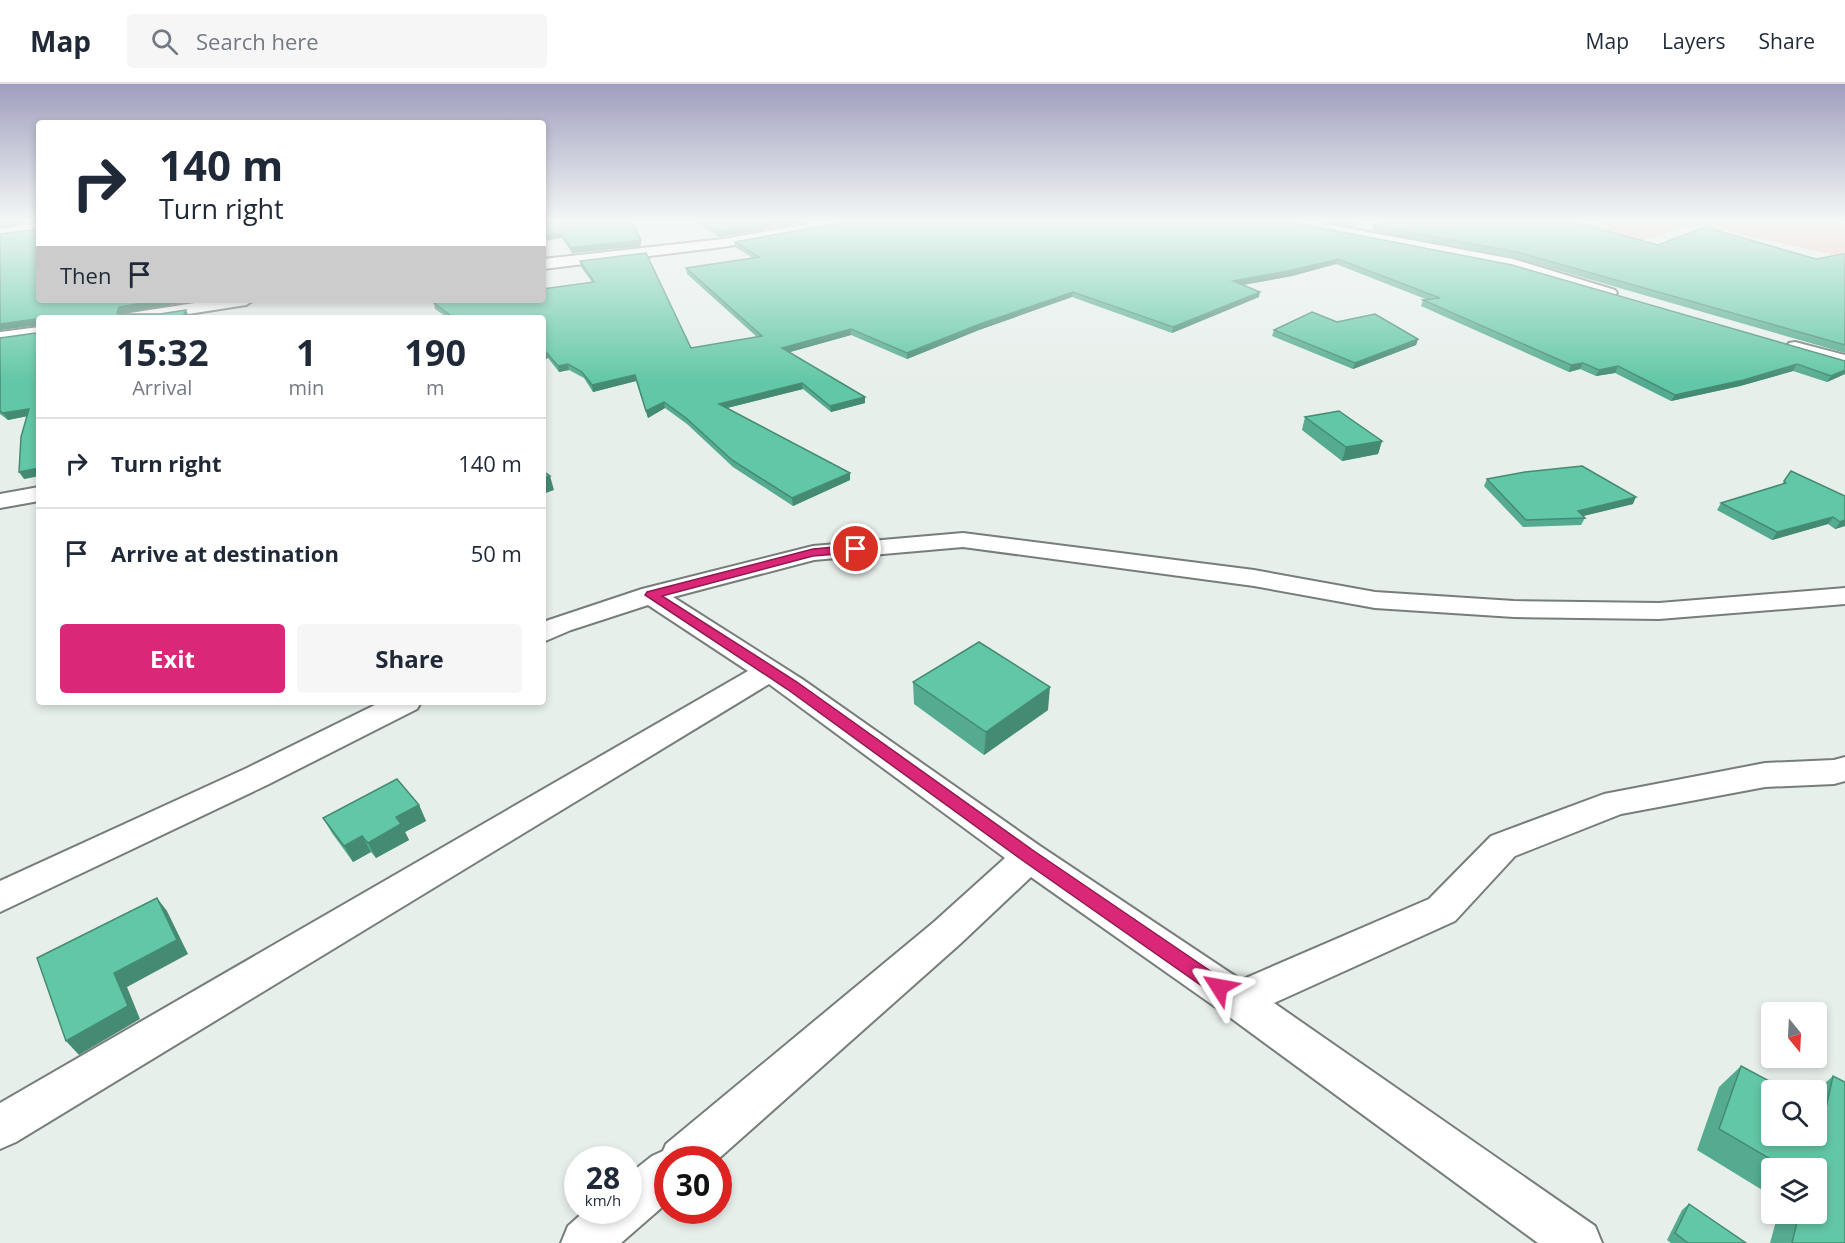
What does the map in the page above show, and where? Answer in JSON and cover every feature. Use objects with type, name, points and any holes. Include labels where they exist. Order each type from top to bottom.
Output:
[{"type":"street","points":[[1547,274],[1622,297]]},
{"type":"street","points":[[149,315],[227,303]]},
{"type":"street","points":[[0,337],[36,332]]},
{"type":"street","points":[[1783,344],[1845,361]]},
{"type":"street","points":[[0,501],[36,495]]},
{"type":"street","points":[[546,632],[561,624],[651,595],[813,553],[963,540],[1254,578],[1375,600],[1514,609],[1659,611],[1845,596]]},
{"type":"street","points":[[651,595],[770,671],[1028,855],[1238,1000],[1578,1243]]},
{"type":"street","points":[[0,1127],[770,671]]},
{"type":"street","points":[[0,897],[258,776],[400,705]]},
{"type":"street","points":[[1238,1000],[1442,910],[1503,846],[1524,838],[1616,803],[1765,775],[1834,772],[1845,769]]},
{"type":"street","points":[[698,1146],[947,933],[1011,875],[1028,855]]},
{"type":"street","points":[[642,1194],[654,1184]]},
{"type":"street","points":[[585,1243],[607,1224]]},
{"type":"building","points":[[0,274],[36,274],[36,303],[144,303],[119,307],[117,313],[119,314],[160,314],[186,310],[184,315],[36,315],[36,320],[0,324]]},
{"type":"building","points":[[589,274],[656,274],[691,348],[762,336],[693,274],[1271,274],[1233,281],[1260,292],[1173,327],[1073,292],[980,324],[907,353],[851,329],[782,348],[865,397],[830,406],[802,383],[719,404],[850,473],[792,498],[732,460],[686,418],[664,402],[646,411],[635,375],[592,385],[582,372],[568,364],[558,366],[546,352],[546,315],[450,315],[434,303],[546,303],[546,289],[594,282]]},
{"type":"building","points":[[1377,274],[1544,274],[1845,361],[1845,370],[1831,376],[1797,364],[1744,380],[1675,395],[1618,366],[1599,370],[1583,363],[1571,365],[1423,300],[1440,298]]},
{"type":"building","points":[[1595,274],[1845,274],[1845,345]]},
{"type":"building","points":[[1312,312],[1337,322],[1375,314],[1418,339],[1355,363],[1274,330]]},
{"type":"building","points":[[36,333],[36,469],[19,472],[21,437],[29,409],[3,413],[0,411],[0,338]]},
{"type":"building","points":[[1339,411],[1382,441],[1346,447],[1305,417]]},
{"type":"building","points":[[1582,466],[1636,497],[1578,511],[1585,518],[1526,520],[1487,479],[1525,472]]},
{"type":"building","points":[[1791,471],[1845,496],[1845,520],[1840,522],[1833,517],[1777,532],[1721,503],[1786,483],[1784,481]]},
{"type":"building","points":[[979,642],[1050,687],[986,732],[913,682]]},
{"type":"building","points":[[397,779],[419,805],[396,817],[401,824],[368,843],[362,836],[344,846],[323,818]]},
{"type":"building","points":[[157,898],[177,940],[114,973],[128,1006],[66,1041],[37,958]]},
{"type":"building","points":[[1741,1066],[1767,1080],[1761,1080],[1761,1146],[1827,1146],[1827,1103],[1833,1076],[1845,1082],[1845,1243],[1792,1243],[1797,1224],[1827,1224],[1827,1158],[1769,1158],[1719,1129]]},
{"type":"building","points":[[1689,1204],[1746,1243],[1688,1243],[1675,1233]]},
{"type":"route","points":[[856,549],[813,553],[651,595],[792,686],[1028,855],[1219,987]]}]
